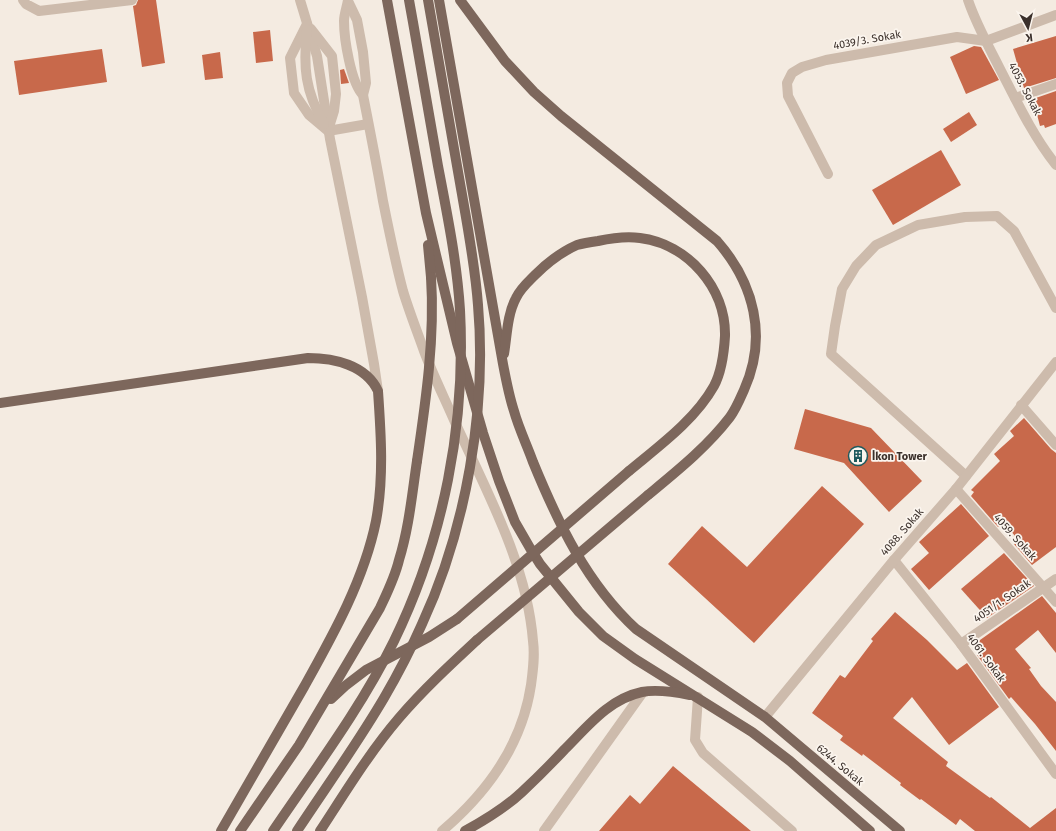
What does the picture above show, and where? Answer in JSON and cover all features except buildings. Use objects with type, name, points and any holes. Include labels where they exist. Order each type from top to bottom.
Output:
[{"type":"main road","points":[[387,0],[426,213],[457,344],[483,433],[508,504],[524,538],[540,564],[583,616],[603,636],[634,659],[698,697],[752,732],[790,761],[870,831]]},
{"type":"main road","points":[[273,831],[357,706],[377,673],[394,640],[424,566],[438,525],[453,454],[460,382],[460,309],[450,229],[409,0]]},
{"type":"main road","points":[[296,831],[383,701],[417,634],[433,597],[451,545],[471,464],[480,385],[478,305],[471,248],[428,0]]},
{"type":"main road","name":"6244. Sokak","points":[[439,0],[503,364],[513,410],[553,509],[575,552],[604,594],[628,621],[645,636],[765,717],[900,831]]},
{"type":"main road","points":[[320,831],[374,750],[398,719],[434,680],[476,640],[695,454],[726,422],[737,405],[750,377],[755,356],[755,318],[751,297],[729,255],[717,241],[561,116],[534,92],[505,61],[460,0]]},
{"type":"main road","points":[[240,831],[299,745],[323,706],[377,613],[392,581],[399,561],[408,524],[427,380],[431,334],[431,277],[426,213]]},
{"type":"main road","points":[[323,706],[362,672],[429,637],[457,619],[674,432],[696,410],[714,385],[724,353],[725,329],[721,307],[704,274],[686,257],[654,241],[626,237],[587,242],[564,252],[540,270],[516,298],[508,324],[503,364]]},
{"type":"main road","points":[[0,403],[308,358],[325,359],[346,364],[368,377],[378,391],[381,436],[380,487],[374,527],[365,560],[353,590],[328,642],[280,730],[221,831]]},
{"type":"main road","points":[[465,831],[493,815],[512,801],[600,714],[624,699],[643,692],[668,692],[698,697]]},
{"type":"street","points":[[23,0],[26,4],[39,11],[132,0]]},
{"type":"street","points":[[300,0],[317,56],[328,131],[362,297],[378,391]]},
{"type":"street","points":[[348,0],[344,22],[348,54],[354,80],[363,95]]},
{"type":"street","points":[[348,0],[357,20],[363,52],[366,83],[363,95],[368,124],[394,256],[404,292],[432,374],[499,519],[509,546],[522,584],[530,615],[533,641],[534,662],[529,696],[523,721],[504,762],[466,809],[442,831]]},
{"type":"street","name":"4053. Sokak","points":[[968,0],[986,41],[1015,98],[1044,150],[1056,165]]},
{"type":"street","name":"4039/3. Sokak","points":[[828,174],[788,96],[787,83],[792,73],[802,67],[826,60],[957,37],[986,41],[1056,15]]},
{"type":"street","points":[[307,24],[332,56],[336,94],[334,111],[328,131]]},
{"type":"street","points":[[307,24],[290,58],[294,93],[297,100],[309,115],[328,131]]},
{"type":"street","points":[[1015,98],[1056,84]]},
{"type":"street","points":[[328,131],[368,124]]},
{"type":"street","points":[[966,476],[831,354],[842,289],[856,266],[876,245],[918,225],[965,217],[997,216],[1014,231],[1056,308]]},
{"type":"street","name":"4088. Sokak","points":[[765,717],[894,560],[956,489],[1056,362]]},
{"type":"street","points":[[1021,405],[1056,445]]},
{"type":"street","name":"4059. Sokak","points":[[956,489],[1056,602]]},
{"type":"street","name":"4061. Sokak","points":[[894,560],[961,644],[1056,774]]},
{"type":"street","name":"4051/1. Sokak","points":[[961,644],[1056,579]]},
{"type":"street","points":[[544,831],[643,692]]},
{"type":"street","points":[[698,697],[695,740],[704,753],[792,831]]},
{"type":"place","name":"İkon Tower","points":[[858,456]]}]
